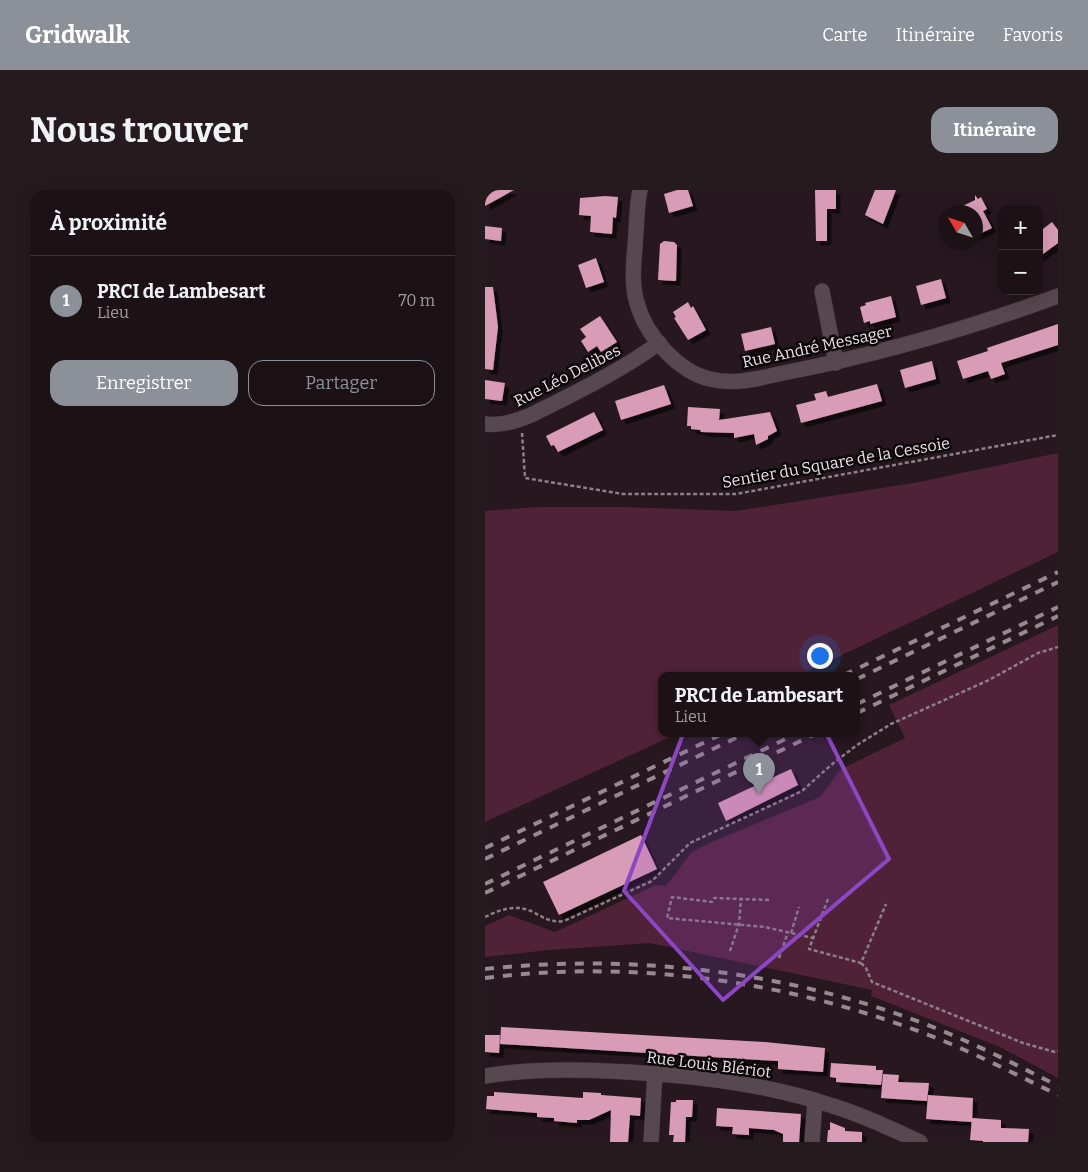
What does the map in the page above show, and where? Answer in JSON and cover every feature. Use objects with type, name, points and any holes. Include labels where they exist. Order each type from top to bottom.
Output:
[{"type":"street","name":"Rue André Messager","points":[[640,190],[634,262],[634,289],[640,313],[649,330],[670,355],[692,372],[709,379],[722,381],[748,380],[836,363],[969,327],[1058,296]]},
{"type":"street","points":[[822,291],[836,363]]},
{"type":"street","name":"Rue Léo Delibes","points":[[485,424],[500,425],[521,419],[615,372],[636,360],[659,343]]},
{"type":"street","name":"Rue Louis Blériot","points":[[485,1076],[528,1071],[567,1070],[655,1073],[744,1083],[815,1100],[920,1142]]},
{"type":"street","points":[[651,1142],[655,1073]]},
{"type":"street","points":[[812,1142],[815,1100]]},
{"type":"path","name":"Sentier du Square de la Cessoie","points":[[521,419],[525,478],[623,494],[736,494],[1058,435]]},
{"type":"path","points":[[485,917],[508,908],[520,908],[549,921],[564,921],[651,881],[690,843],[802,791],[851,750],[891,724],[989,680],[1038,653],[1058,647]]},
{"type":"path","points":[[769,900],[714,898],[712,902],[672,897],[667,918],[765,927],[813,938]]},
{"type":"path","points":[[730,950],[739,924],[741,899]]},
{"type":"path","points":[[828,899],[809,949],[861,963],[866,968],[872,982],[1023,1043],[1055,1052],[1058,1051]]},
{"type":"path","points":[[861,963],[886,904]]},
{"type":"path","points":[[779,958],[799,907]]},
{"type":"highlighted area","points":[[697,697],[816,713],[889,859],[723,1000],[624,891]]},
{"type":"shaded area","points":[[1058,453],[1058,552],[806,672],[658,672],[658,737],[670,737],[485,822],[485,511],[537,507],[625,507],[736,511],[919,482]]},
{"type":"shaded area","points":[[1058,625],[1058,1078],[1000,1047],[871,996],[872,990],[650,943],[549,950],[485,957],[485,926],[509,915],[555,932],[656,885],[666,886],[692,852],[820,797],[841,769],[905,738],[889,705]]},
{"type":"building","points":[[485,190],[514,190],[485,206]]},
{"type":"building","points":[[677,190],[688,190],[693,206],[669,213],[664,194]]},
{"type":"building","points":[[815,190],[836,190],[836,209],[827,209],[827,241],[816,241]]},
{"type":"building","points":[[875,190],[896,190],[883,224],[865,215]]},
{"type":"building","points":[[975,195],[978,199],[981,197],[987,209],[983,211],[983,205],[965,205],[975,200]]},
{"type":"building","points":[[618,197],[616,218],[613,217],[612,234],[590,232],[591,216],[579,215],[580,198]]},
{"type":"building","points":[[983,211],[992,228],[983,232]]},
{"type":"building","points":[[1052,222],[1058,230],[1058,243],[1043,254],[1043,250],[1043,229]]},
{"type":"building","points":[[485,226],[502,228],[501,241],[485,239]]},
{"type":"building","points":[[664,241],[674,242],[677,245],[676,281],[658,280],[660,244]]},
{"type":"building","points":[[596,258],[604,282],[586,288],[578,265]]},
{"type":"building","points":[[941,279],[946,298],[921,305],[916,286]]},
{"type":"building","points":[[485,287],[493,287],[498,327],[493,370],[485,369]]},
{"type":"building","points":[[891,296],[896,317],[870,324],[870,321],[864,323],[860,307],[866,305],[865,303]]},
{"type":"building","points":[[688,302],[691,308],[693,306],[706,330],[688,340],[674,318],[676,317],[673,312]]},
{"type":"building","points":[[600,316],[617,342],[601,352],[597,346],[588,352],[581,341],[586,337],[580,329]]},
{"type":"building","points":[[1058,324],[1058,345],[1001,363],[1005,374],[991,379],[988,371],[963,379],[957,361],[988,351],[987,348]]},
{"type":"building","points":[[771,327],[775,344],[745,351],[741,334]]},
{"type":"building","points":[[932,361],[936,379],[905,388],[900,370]]},
{"type":"building","points":[[485,380],[505,383],[502,401],[485,399]]},
{"type":"building","points":[[877,384],[882,401],[801,423],[796,405],[816,400],[814,394],[826,391],[828,397]]},
{"type":"building","points":[[664,385],[671,404],[621,420],[615,401]]},
{"type":"building","points":[[688,407],[720,409],[719,420],[770,412],[777,431],[768,436],[768,439],[756,445],[754,434],[734,438],[734,433],[701,432],[700,430],[691,429],[691,426],[687,426]]},
{"type":"building","points":[[594,412],[603,430],[558,452],[554,445],[551,446],[546,436]]},
{"type":"building","points":[[791,769],[798,785],[726,821],[718,803]]},
{"type":"building","points":[[641,835],[657,869],[559,915],[543,882]]},
{"type":"building","points":[[501,1027],[765,1042],[825,1048],[823,1072],[778,1069],[778,1061],[500,1044]]},
{"type":"building","points":[[485,1035],[500,1035],[499,1053],[485,1052]]},
{"type":"building","points":[[831,1063],[876,1066],[876,1070],[883,1070],[881,1085],[836,1082],[836,1078],[830,1077]]},
{"type":"building","points":[[883,1074],[899,1075],[898,1082],[929,1083],[927,1101],[881,1098]]},
{"type":"building","points":[[494,1092],[583,1098],[583,1092],[641,1098],[640,1116],[630,1115],[628,1142],[610,1142],[611,1110],[589,1120],[577,1120],[577,1123],[554,1121],[554,1118],[537,1117],[537,1113],[486,1109],[487,1096],[494,1096]]},
{"type":"building","points":[[928,1095],[973,1098],[972,1122],[926,1119]]},
{"type":"building","points":[[676,1100],[693,1100],[692,1117],[686,1117],[685,1142],[673,1142],[674,1135],[669,1135],[671,1102],[676,1102]]},
{"type":"building","points":[[717,1108],[801,1114],[799,1142],[783,1142],[783,1134],[774,1130],[749,1128],[749,1135],[732,1134],[733,1127],[716,1126]]},
{"type":"building","points":[[972,1118],[1001,1120],[1001,1128],[1029,1129],[1028,1142],[983,1142],[970,1140]]},
{"type":"building","points":[[830,1122],[845,1128],[845,1131],[862,1132],[862,1142],[827,1142]]},
{"type":"railway","points":[[850,672],[1058,572]]},
{"type":"railway","points":[[860,678],[1058,582]]},
{"type":"railway","points":[[860,703],[1058,607]]},
{"type":"railway","points":[[860,712],[1058,616]]},
{"type":"railway","points":[[485,848],[716,737]]},
{"type":"railway","points":[[485,859],[738,737]]},
{"type":"railway","points":[[485,884],[790,737]]},
{"type":"railway","points":[[485,893],[809,737]]},
{"type":"railway","points":[[485,969],[600,964],[658,966],[772,981],[828,993],[884,1009],[969,1042],[1058,1086]]},
{"type":"railway","points":[[485,978],[593,971],[700,978],[753,986],[859,1011],[910,1028],[966,1051],[1058,1095]]},
{"type":"place","name":"PRCI de Lambesart","points":[[759,794]]}]
